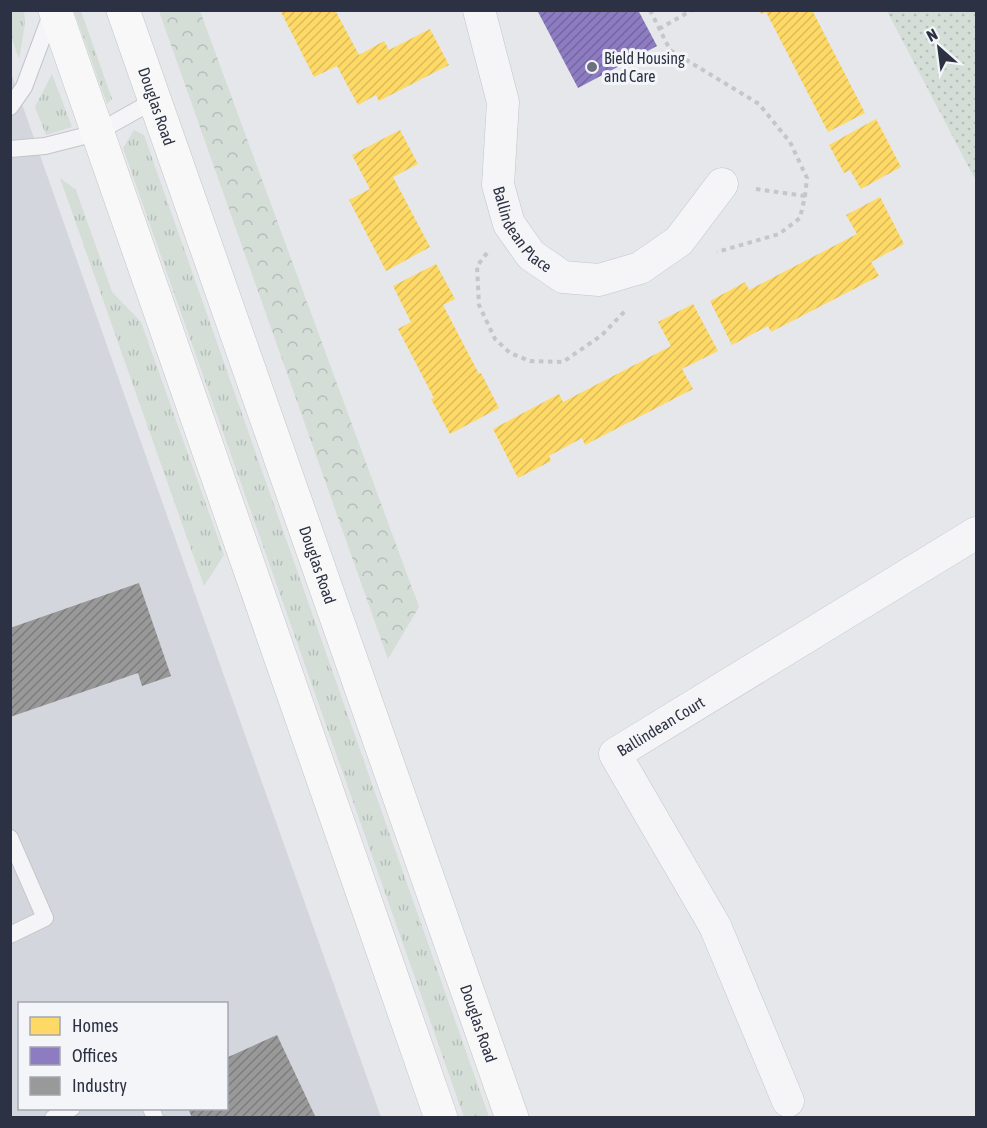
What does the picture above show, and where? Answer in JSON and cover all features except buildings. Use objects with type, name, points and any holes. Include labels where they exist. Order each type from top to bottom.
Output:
[{"type":"main road","points":[[53,10],[441,1118]]},
{"type":"main road","name":"Douglas Road","points":[[123,10],[512,1118]]},
{"type":"street","name":"Ballindean Place","points":[[479,10],[503,102],[498,185],[509,224],[531,255],[563,276],[599,280],[640,268],[680,241],[722,184]]},
{"type":"street","name":"Ballindean Court","points":[[788,1101],[715,926],[615,754],[976,533]]},
{"type":"lane","points":[[10,107],[24,87],[53,10]]},
{"type":"lane","points":[[10,149],[45,146],[96,133],[155,100]]},
{"type":"lane","points":[[10,838],[45,918],[10,934]]},
{"type":"lane","points":[[53,1118],[68,1110]]},
{"type":"path","points":[[651,10],[670,50],[759,104],[790,142],[807,178],[806,196],[800,218],[779,234],[713,254],[680,241]]},
{"type":"path","points":[[659,28],[692,10]]},
{"type":"path","points":[[722,184],[806,196]]},
{"type":"path","points":[[509,224],[477,266],[480,305],[495,339],[510,353],[530,361],[563,362],[602,334],[647,288],[640,268]]},
{"type":"shaded area","points":[[10,70],[148,462],[381,1117],[11,1117]]},
{"type":"green space","points":[[10,11],[24,11],[25,23],[19,59],[11,36]]},
{"type":"green space","points":[[74,11],[81,11],[112,99],[107,104]]},
{"type":"green space","points":[[159,11],[200,11],[419,607],[388,659]]},
{"type":"green space","points":[[887,11],[976,11],[976,181]]},
{"type":"green space","points":[[52,74],[72,127],[46,135],[35,107]]},
{"type":"green space","points":[[134,130],[144,135],[489,1117],[464,1117],[123,148]]},
{"type":"green space","points":[[60,178],[76,190],[112,292],[141,322],[224,555],[204,586]]},
{"type":"place","name":"Bield Housing and Care","points":[[592,67]]}]
